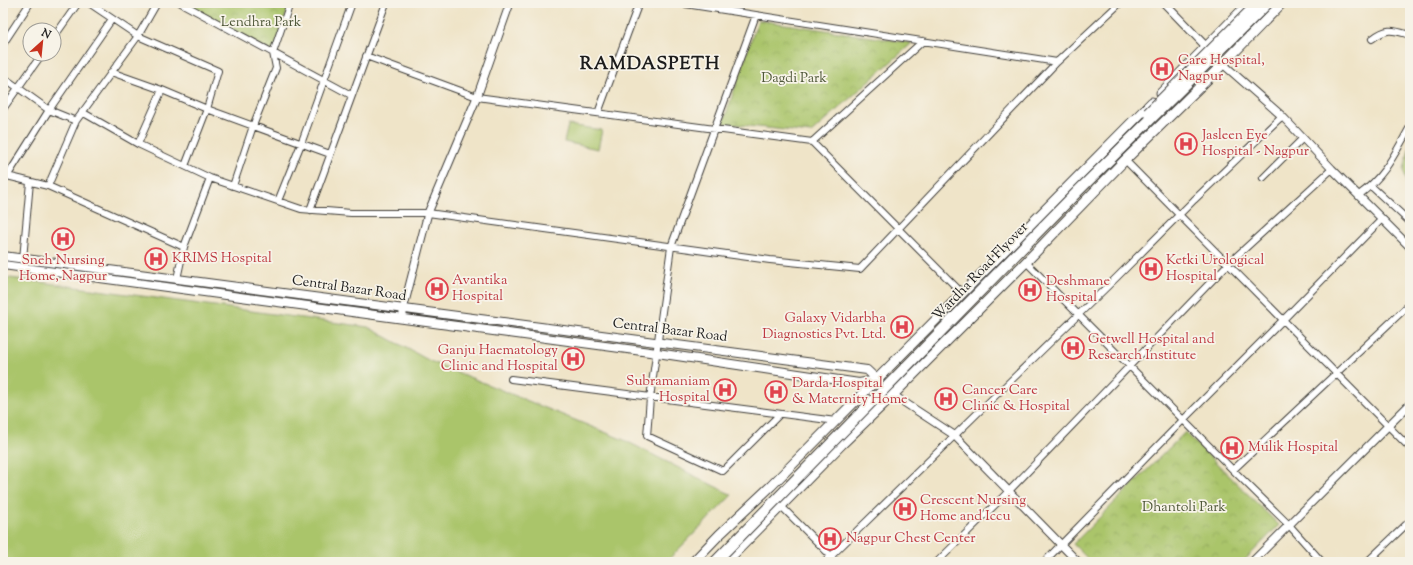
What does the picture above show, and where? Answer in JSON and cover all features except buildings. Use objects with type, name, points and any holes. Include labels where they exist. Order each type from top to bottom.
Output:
[{"type":"highway","name":"Wardha Road Flyover","points":[[707,562],[1258,3]]},
{"type":"highway","name":"Wardha Road Flyover","points":[[715,562],[1079,190],[1268,3]]},
{"type":"main road","points":[[693,562],[963,294],[1249,3]]},
{"type":"main road","points":[[726,562],[1282,3]]},
{"type":"main road","name":"Central Bazar Road","points":[[3,256],[177,280],[859,383],[877,380]]},
{"type":"main road","name":"Central Bazar Road","points":[[3,265],[403,314],[658,342],[868,370],[893,395]]},
{"type":"street","points":[[3,44],[30,3]]},
{"type":"street","points":[[62,26],[78,3]]},
{"type":"street","points":[[89,3],[138,36],[218,72],[207,109],[185,166]]},
{"type":"street","points":[[48,186],[76,121],[138,36],[157,3]]},
{"type":"street","points":[[181,3],[351,95]]},
{"type":"street","points":[[233,186],[253,126],[276,68],[273,53],[290,3]]},
{"type":"street","points":[[278,201],[301,144],[352,3]]},
{"type":"street","points":[[310,210],[386,3]]},
{"type":"street","points":[[403,314],[428,213],[477,97],[510,3]]},
{"type":"street","points":[[598,113],[640,3]]},
{"type":"street","points":[[679,3],[1058,62]]},
{"type":"street","points":[[82,112],[138,144],[210,178],[301,209],[351,213],[428,213],[785,262],[860,269],[1058,62],[1120,3]]},
{"type":"street","points":[[1164,3],[1223,64],[1282,116],[1332,169],[1410,247]]},
{"type":"street","points":[[756,15],[671,247],[650,398],[647,436],[723,471],[780,414]]},
{"type":"street","points":[[112,18],[6,175],[48,186],[184,247]]},
{"type":"street","points":[[1372,39],[1385,30],[1410,34]]},
{"type":"street","points":[[812,142],[924,41]]},
{"type":"street","points":[[366,56],[477,97],[812,142],[963,294]]},
{"type":"street","points":[[3,109],[36,62]]},
{"type":"street","points":[[111,72],[330,154]]},
{"type":"street","points":[[3,77],[49,110],[76,121]]},
{"type":"street","points":[[138,144],[162,90]]},
{"type":"street","points":[[825,562],[1079,314],[1179,214],[1282,116]]},
{"type":"street","points":[[1359,195],[1372,186],[1385,171],[1410,127]]},
{"type":"street","points":[[1264,178],[1303,138]]},
{"type":"street","points":[[1125,160],[1410,448]]},
{"type":"street","points":[[937,562],[1010,491],[1228,264],[1332,169]]},
{"type":"street","points":[[177,280],[184,247],[210,178]]},
{"type":"street","points":[[23,259],[30,182]]},
{"type":"street","points":[[1372,186],[1410,222]]},
{"type":"street","points":[[1044,562],[1382,219]]},
{"type":"street","points":[[1026,262],[1131,366],[1232,470],[1289,525],[1322,562]]},
{"type":"street","points":[[1232,470],[1410,304]]},
{"type":"street","points":[[511,379],[836,421]]},
{"type":"street","points":[[893,395],[954,435],[1078,562]]},
{"type":"street","points":[[1252,562],[1410,404]]},
{"type":"street","points":[[781,506],[837,562]]},
{"type":"street","points":[[1367,562],[1410,521]]},
{"type":"green space","name":"Lendhra Park","points":[[181,3],[290,3],[273,53]]},
{"type":"green space","name":"Dagdi Park","points":[[758,20],[912,43],[811,133],[723,123]]},
{"type":"green space","points":[[568,125],[602,130],[598,149],[564,142]]},
{"type":"green space","points":[[1410,146],[1410,202],[1408,199],[1404,169]]},
{"type":"green space","points":[[3,277],[368,327],[430,361],[624,440],[732,495],[666,562],[3,562]]},
{"type":"green space","name":"Dhantoli Park","points":[[1185,432],[1279,525],[1243,562],[1091,562],[1073,544]]},
{"type":"place","name":"Care Hospital, Nagpur","points":[[1162,69]]},
{"type":"place","name":"Jasleen Eye Hospital - Nagpur","points":[[1186,144]]},
{"type":"place","name":"Sneh Nursing Home, Nagpur","points":[[63,239]]},
{"type":"place","name":"KRIMS Hospital","points":[[156,259]]},
{"type":"place","name":"Ketki Urological Hospital","points":[[1151,269]]},
{"type":"place","name":"Avantika Hospital","points":[[437,289]]},
{"type":"place","name":"Deshmane Hospital","points":[[1030,290]]},
{"type":"place","name":"Galaxy Vidarbha Diagnostics Pvt. Ltd.","points":[[902,327]]},
{"type":"place","name":"Getwell Hospital and Research Institute","points":[[1073,348]]},
{"type":"place","name":"Ganju Haematology Clinic and Hospital","points":[[573,359]]},
{"type":"place","name":"Subramaniam Hospital","points":[[725,390]]},
{"type":"place","name":"Darda Hospital & Maternity Home","points":[[776,392]]},
{"type":"place","name":"Cancer Care Clinic & Hospital","points":[[946,399]]},
{"type":"place","name":"Mulik Hospital","points":[[1232,448]]},
{"type":"place","name":"Crescent Nursing Home and Iccu","points":[[905,509]]},
{"type":"place","name":"Nagpur Chest Center","points":[[830,539]]},
{"type":"district","name":"RAMDASPETH","points":[[650,65]]}]
